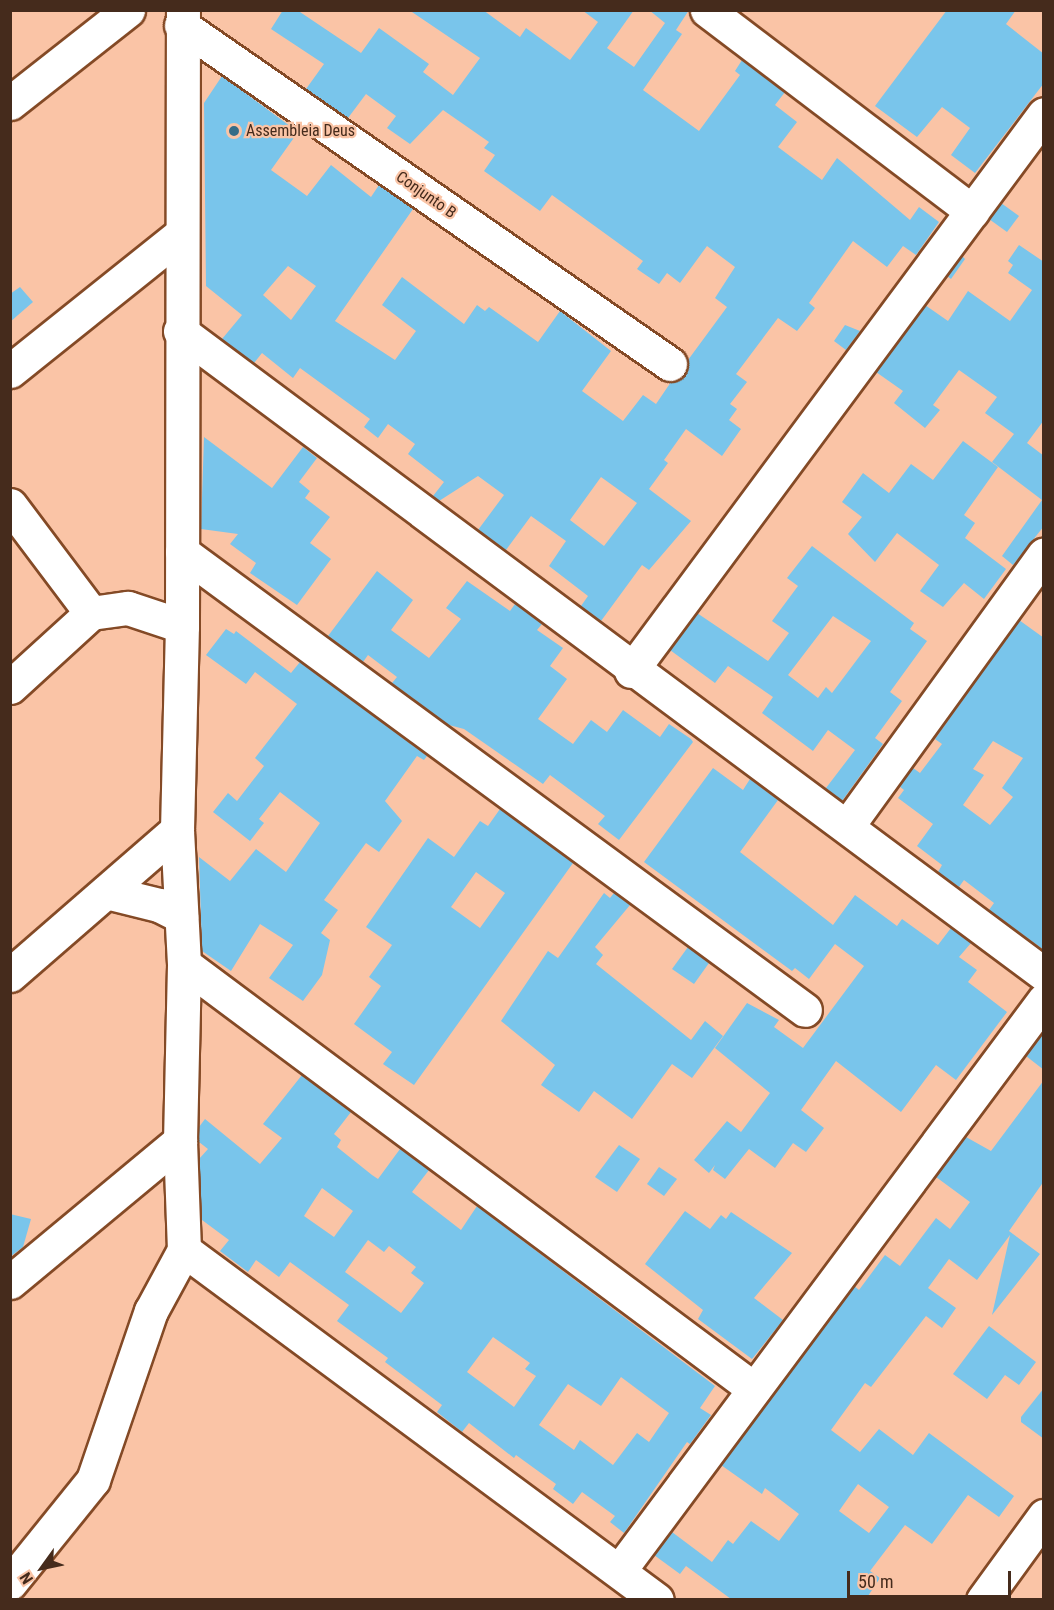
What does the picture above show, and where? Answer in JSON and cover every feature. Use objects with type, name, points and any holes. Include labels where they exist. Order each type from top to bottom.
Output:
[{"type":"street","points":[[10,103],[128,10]]},
{"type":"street","points":[[707,10],[972,210]]},
{"type":"street","points":[[10,1583],[93,1480],[151,1311],[184,1250],[180,1141],[184,964],[177,830],[182,626],[180,331],[182,18]]},
{"type":"street","name":"Conjunto B","points":[[182,18],[670,364]]},
{"type":"street","points":[[632,671],[1044,114]]},
{"type":"street","points":[[10,371],[181,234]]},
{"type":"street","points":[[180,331],[632,671],[848,825],[1044,974]]},
{"type":"street","points":[[10,505],[91,613]]},
{"type":"street","points":[[182,552],[806,1010]]},
{"type":"street","points":[[848,825],[1044,554]]},
{"type":"street","points":[[10,687],[91,613],[128,608],[182,626]]},
{"type":"street","points":[[10,975],[177,830]]},
{"type":"street","points":[[106,892],[159,905],[182,916]]},
{"type":"street","points":[[184,964],[754,1389]]},
{"type":"street","points":[[619,1571],[1044,1000]]},
{"type":"street","points":[[10,1282],[180,1141]]},
{"type":"street","points":[[184,1250],[657,1599]]},
{"type":"street","points":[[983,1599],[1044,1516]]},
{"type":"building","points":[[283,10],[297,10],[361,53],[379,28],[429,64],[423,72],[453,95],[480,58],[409,10],[483,10],[520,37],[526,28],[570,60],[598,22],[582,10],[634,10],[607,48],[634,67],[665,23],[649,10],[689,10],[676,30],[682,34],[643,90],[699,131],[740,75],[735,71],[742,60],[785,92],[775,105],[797,122],[778,147],[822,180],[837,158],[910,220],[919,207],[939,222],[916,255],[903,246],[887,267],[853,241],[809,303],[815,308],[797,331],[778,318],[736,374],[747,382],[730,404],[737,409],[729,420],[741,429],[722,456],[686,429],[664,460],[668,463],[649,489],[691,521],[649,570],[642,565],[601,621],[581,606],[588,596],[549,566],[566,541],[531,516],[506,550],[478,530],[504,495],[478,476],[439,501],[433,496],[444,482],[408,454],[415,444],[388,424],[378,438],[364,427],[370,419],[300,368],[293,378],[262,353],[254,363],[222,339],[242,315],[206,286],[204,103],[222,76],[298,132],[271,170],[307,196],[331,165],[371,197],[379,185],[413,209],[335,321],[395,360],[416,331],[382,305],[402,277],[464,324],[477,305],[485,311],[489,307],[538,342],[560,311],[611,351],[582,391],[623,421],[643,395],[656,404],[671,382],[685,375],[688,360],[727,307],[715,298],[735,267],[707,246],[680,283],[667,273],[659,284],[637,269],[643,261],[552,195],[540,211],[484,171],[495,155],[484,148],[489,142],[443,110],[410,144],[387,128],[396,116],[366,94],[348,118],[306,89],[324,64],[271,29]],"holes":[[[288,266],[316,286],[291,320],[263,295]],[[601,477],[637,503],[604,546],[570,520]]]},
{"type":"building","points":[[947,10],[1016,10],[1006,24],[1044,54],[1044,83],[975,173],[951,155],[970,128],[942,107],[917,137],[875,106]]},
{"type":"building","points":[[1001,203],[1019,216],[1007,232],[989,219]]},
{"type":"building","points":[[1019,245],[1044,262],[1044,420],[1027,443],[1044,456],[1044,526],[1013,565],[1002,556],[1042,500],[992,462],[1014,434],[985,413],[997,397],[959,370],[933,405],[940,410],[925,428],[894,403],[903,391],[876,372],[925,305],[948,321],[968,291],[1010,321],[1032,290],[1008,273],[1013,265],[1008,261]]},
{"type":"building","points":[[962,256],[965,259],[951,279],[947,276]]},
{"type":"building","points":[[20,287],[33,302],[10,322],[10,294]]},
{"type":"building","points":[[845,325],[860,331],[846,350],[834,341]]},
{"type":"building","points":[[204,437],[272,488],[303,447],[317,458],[299,482],[310,491],[305,498],[330,517],[310,543],[331,559],[297,605],[250,573],[256,563],[230,544],[238,534],[201,529]]},
{"type":"building","points":[[963,441],[998,467],[964,515],[975,523],[965,538],[1006,569],[984,599],[964,583],[943,607],[920,591],[939,565],[897,533],[875,562],[848,534],[862,517],[842,502],[863,473],[889,493],[911,464],[933,480]]},
{"type":"building","points":[[812,546],[914,623],[910,629],[927,641],[890,692],[902,701],[875,738],[883,744],[842,801],[826,788],[855,750],[828,730],[813,751],[762,713],[773,697],[728,666],[715,683],[670,650],[697,613],[768,661],[789,633],[772,621],[798,586],[787,578]],"holes":[[[833,616],[871,641],[832,693],[826,687],[818,698],[788,675]]]},
{"type":"building","points":[[377,571],[413,600],[391,630],[429,658],[461,619],[446,608],[467,581],[510,611],[515,604],[542,624],[537,630],[563,648],[550,666],[567,679],[538,719],[573,744],[591,720],[607,732],[623,710],[660,737],[669,724],[691,739],[693,742],[619,840],[598,824],[605,816],[550,775],[543,784],[464,729],[449,725],[392,683],[397,677],[368,655],[363,662],[328,636]]},
{"type":"building","points":[[1019,620],[1044,638],[1044,950],[989,910],[994,903],[964,880],[959,887],[938,872],[942,865],[917,846],[933,824],[898,798],[904,790],[899,786],[913,768],[920,773],[942,744],[935,739]],"holes":[[[993,741],[1023,758],[1002,788],[1013,797],[990,825],[963,805],[984,775],[973,769]]]},
{"type":"building","points":[[226,629],[234,634],[236,631],[291,673],[300,662],[427,756],[424,760],[417,756],[385,801],[402,821],[379,852],[366,843],[324,900],[338,910],[321,933],[330,940],[322,975],[303,1001],[269,978],[293,945],[260,924],[231,971],[202,951],[199,857],[230,881],[256,849],[286,872],[320,823],[280,792],[259,819],[264,823],[250,841],[213,812],[228,793],[237,801],[264,766],[255,758],[297,704],[255,672],[246,684],[206,655]]},
{"type":"building","points":[[713,768],[743,790],[750,779],[778,800],[740,852],[833,925],[855,895],[897,926],[902,919],[938,945],[951,928],[971,943],[959,957],[977,970],[968,982],[1007,1012],[956,1080],[936,1065],[901,1112],[836,1061],[801,1110],[824,1128],[806,1152],[793,1143],[775,1168],[749,1149],[725,1179],[713,1170],[715,1165],[709,1173],[694,1160],[727,1121],[741,1132],[770,1093],[715,1048],[747,1003],[779,1020],[774,1027],[803,1048],[864,966],[835,944],[809,979],[795,968],[792,971],[644,862]]},
{"type":"building","points":[[500,809],[573,863],[414,1085],[383,1064],[392,1052],[354,1024],[381,986],[369,977],[392,945],[366,927],[428,838],[454,857],[480,821],[488,826]],"holes":[[[476,872],[505,893],[480,928],[451,907]]]},
{"type":"building","points":[[604,893],[610,898],[614,893],[630,905],[595,947],[603,955],[596,964],[691,1040],[705,1021],[723,1036],[692,1078],[672,1064],[632,1119],[594,1091],[579,1112],[541,1085],[555,1065],[501,1021],[548,951],[558,958]]},
{"type":"building","points":[[688,947],[709,963],[694,984],[672,969]]},
{"type":"building","points":[[1044,1032],[1044,1070],[1026,1056]]},
{"type":"building","points":[[302,1075],[351,1112],[334,1134],[341,1140],[337,1147],[372,1175],[378,1179],[400,1149],[429,1170],[412,1192],[461,1230],[477,1206],[715,1386],[700,1408],[711,1415],[690,1444],[687,1442],[624,1533],[610,1522],[615,1516],[582,1492],[573,1504],[553,1489],[556,1484],[516,1455],[514,1458],[469,1423],[462,1432],[437,1412],[442,1405],[385,1362],[388,1358],[337,1321],[349,1305],[290,1262],[279,1277],[256,1260],[248,1272],[220,1251],[229,1240],[202,1220],[199,1159],[208,1149],[199,1142],[199,1127],[205,1119],[260,1164],[282,1138],[263,1124]],"holes":[[[322,1188],[353,1211],[334,1237],[304,1216]],[[368,1240],[384,1252],[389,1246],[416,1267],[411,1273],[424,1283],[401,1313],[345,1272]],[[493,1337],[530,1363],[525,1369],[536,1376],[514,1407],[467,1372]],[[621,1377],[669,1413],[649,1442],[637,1433],[613,1465],[580,1440],[574,1450],[539,1425],[568,1384],[601,1406]]]},
{"type":"building","points":[[1044,1080],[1044,1181],[1009,1231],[1040,1254],[992,1315],[1010,1235],[977,1280],[949,1259],[928,1288],[956,1308],[942,1328],[926,1316],[871,1387],[865,1383],[831,1430],[860,1452],[879,1429],[913,1455],[929,1433],[1014,1496],[999,1517],[968,1495],[932,1544],[905,1525],[870,1571],[880,1578],[866,1599],[731,1599],[686,1566],[680,1574],[654,1555],[672,1532],[712,1562],[728,1540],[733,1544],[751,1521],[779,1541],[799,1514],[765,1488],[762,1494],[721,1465],[854,1286],[859,1290],[885,1255],[900,1266],[936,1218],[950,1229],[970,1202],[936,1177],[966,1137],[991,1151]],"holes":[[[858,1484],[889,1507],[869,1533],[839,1511]]]},
{"type":"building","points":[[619,1145],[640,1159],[617,1192],[595,1177]]},
{"type":"building","points":[[659,1167],[677,1179],[664,1196],[647,1184]]},
{"type":"building","points":[[685,1211],[710,1229],[721,1215],[726,1219],[731,1212],[792,1253],[754,1298],[783,1320],[752,1359],[698,1319],[703,1310],[645,1264]]},
{"type":"building","points":[[10,1214],[31,1219],[23,1247],[10,1257]]},
{"type":"building","points":[[989,1326],[1036,1362],[1019,1385],[1005,1375],[987,1399],[953,1374]]},
{"type":"building","points":[[1044,1388],[1044,1439],[1021,1422],[1021,1417]]},
{"type":"place","name":"Assembleia Deus","points":[[234,131]]}]
